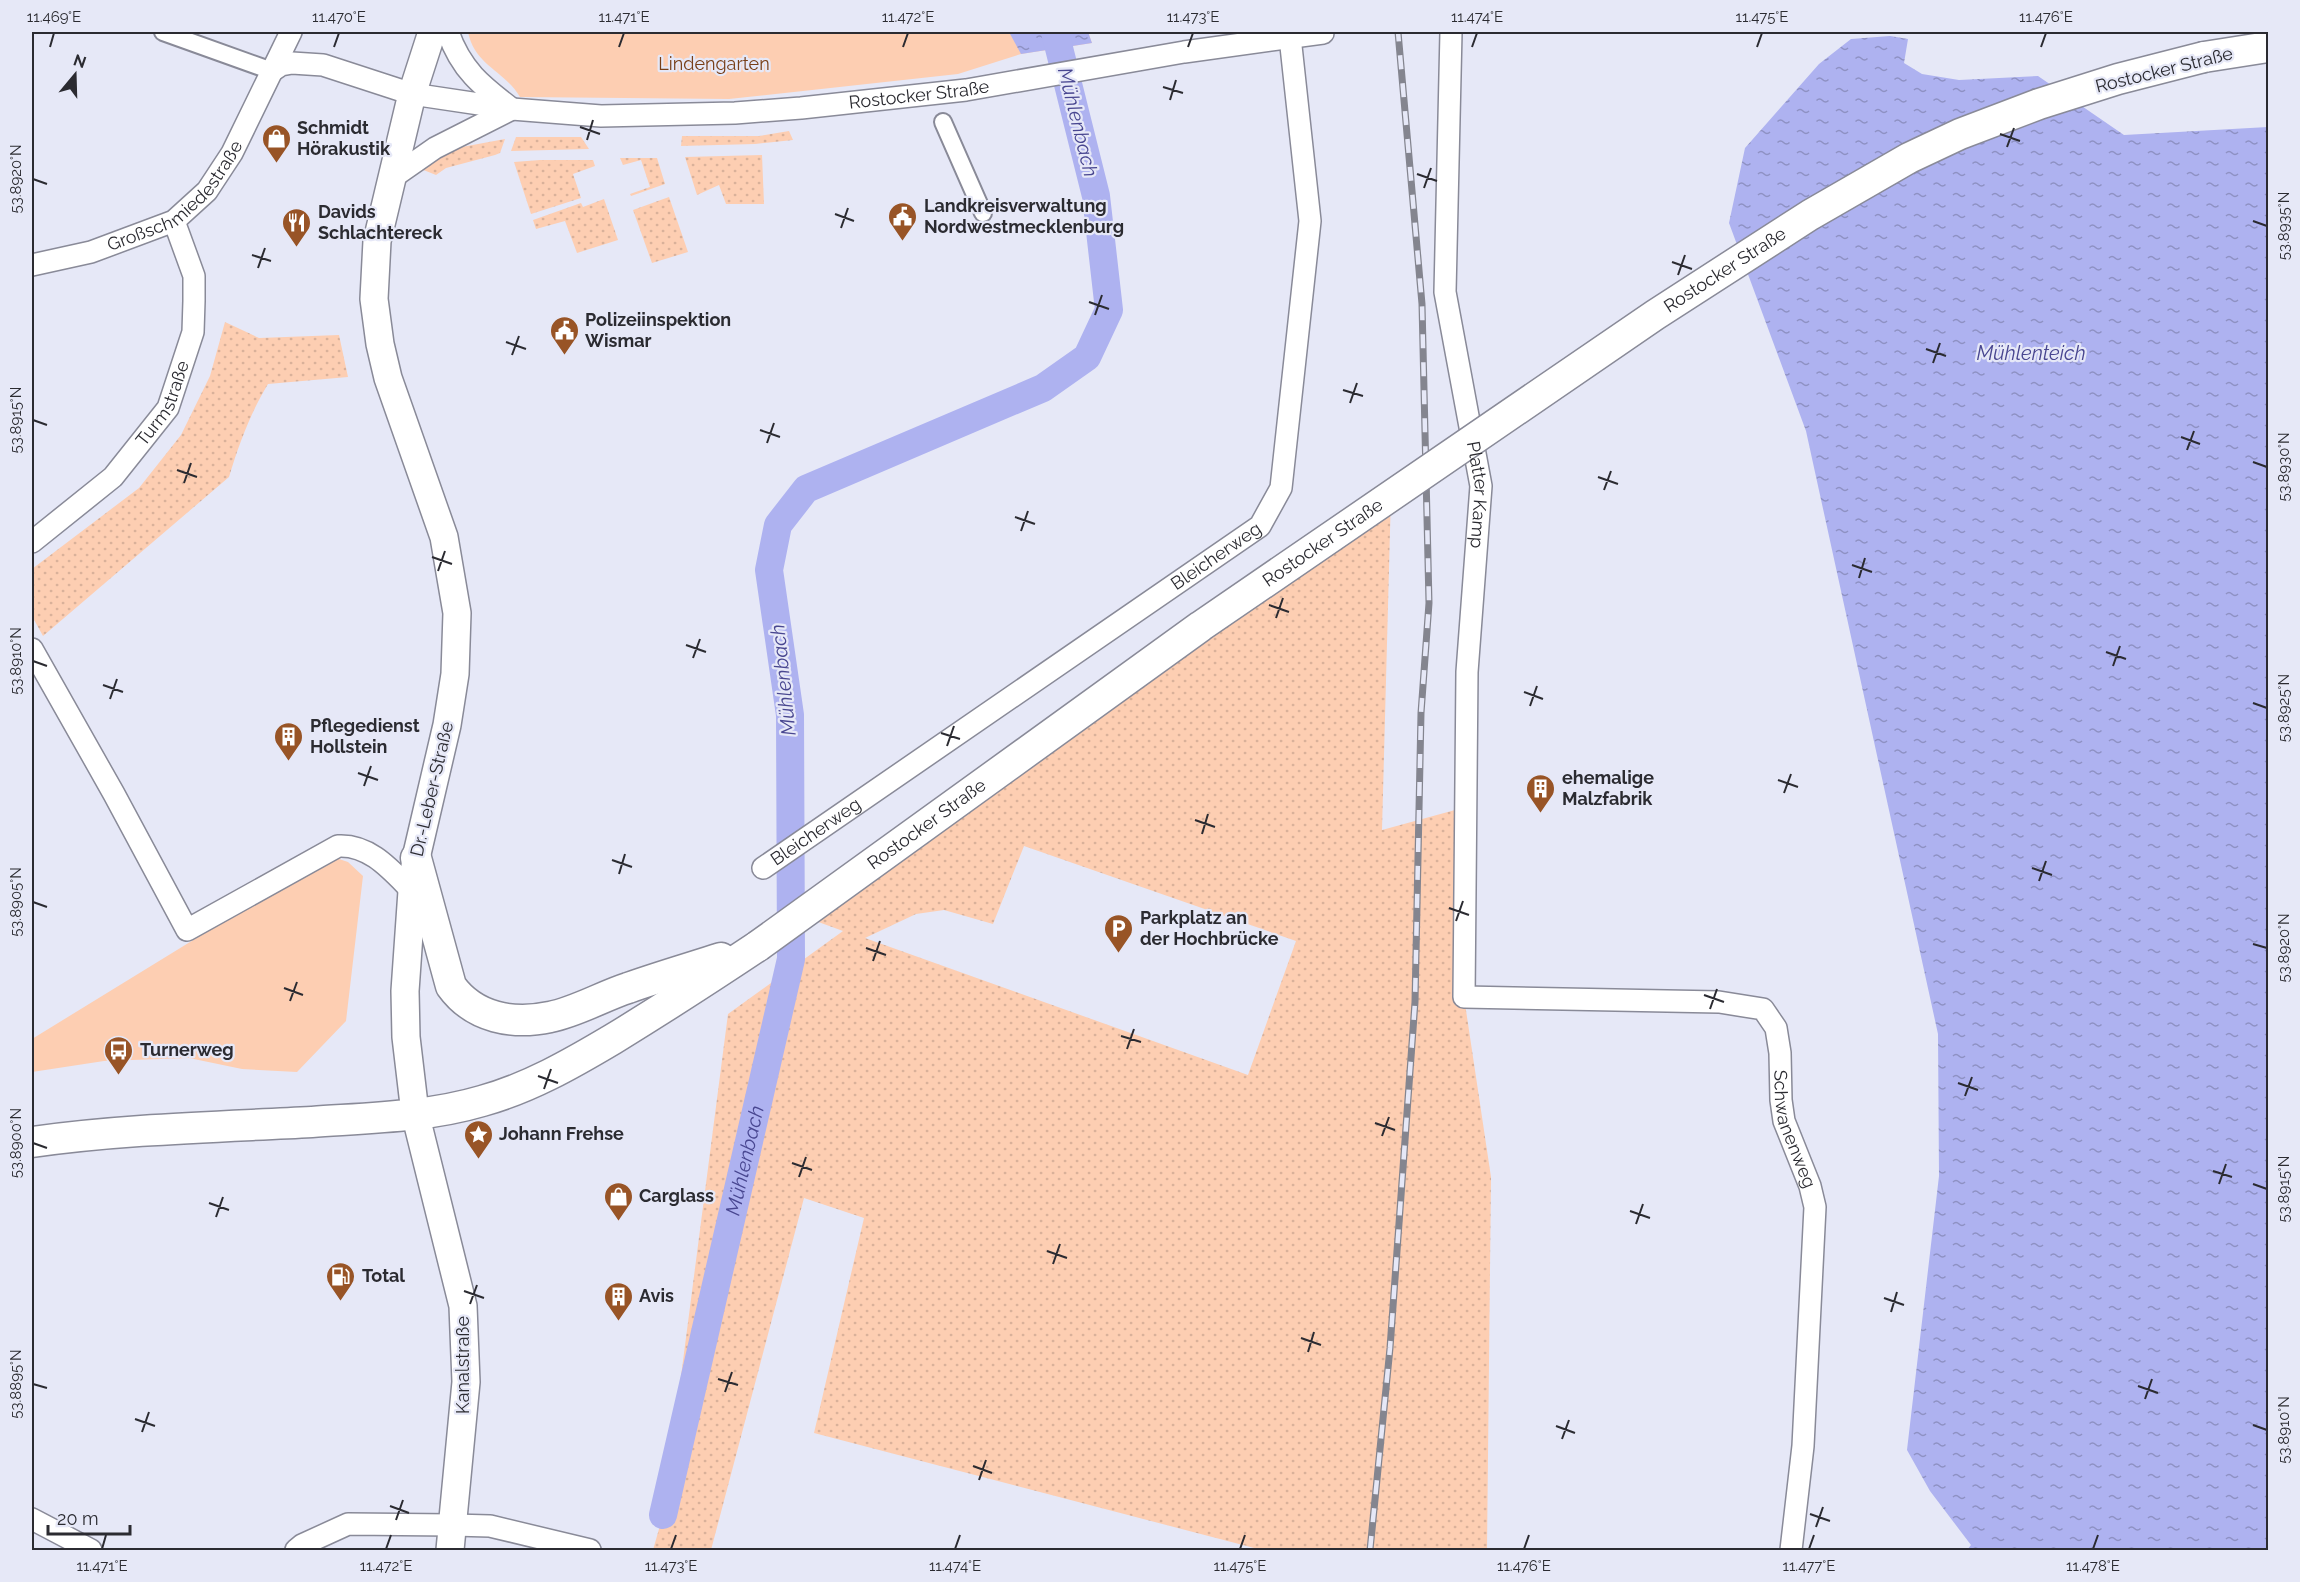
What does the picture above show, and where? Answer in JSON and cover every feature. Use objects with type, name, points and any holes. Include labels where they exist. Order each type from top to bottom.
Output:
[{"type":"main road","name":"Rostocker Straße","points":[[415,1113],[481,1101],[529,1085],[580,1059],[653,1015],[758,946],[1210,619],[1655,315],[1810,216],[1909,158],[1960,134],[2039,104],[2107,82],[2204,57],[2268,47]]},
{"type":"main road","points":[[416,858],[451,986],[460,1000],[494,1017],[518,1020],[551,1017],[627,988],[758,946]]},
{"type":"main road","points":[[32,1142],[104,1134],[415,1113]]},
{"type":"street","points":[[162,32],[272,71]]},
{"type":"street","name":"Großschmiedestraße","points":[[32,265],[91,252],[174,221],[207,191],[232,153],[291,32]]},
{"type":"street","name":"Dr.-Leber-Straße","points":[[415,1113],[406,1037],[405,991],[412,891],[416,858],[447,725],[455,674],[457,613],[444,537],[390,385],[380,345],[374,299],[377,242],[412,94],[432,32]]},
{"type":"street","points":[[392,178],[435,148],[512,109],[475,80],[452,44],[448,32]]},
{"type":"street","name":"Platter Kamp","points":[[1451,32],[1445,292],[1481,486],[1467,672],[1464,996]]},
{"type":"street","name":"Rostocker Straße","points":[[272,71],[292,63],[323,65],[412,94],[512,109],[601,116],[735,113],[966,90],[1100,66],[1323,33]]},
{"type":"street","name":"Bleicherweg","points":[[763,868],[1260,526],[1281,488],[1310,221],[1290,37]]},
{"type":"street","points":[[943,122],[982,213]]},
{"type":"street","name":"Turmstraße","points":[[32,542],[113,477],[168,408],[193,332],[194,301],[194,276],[174,221]]},
{"type":"street","points":[[32,649],[187,930],[338,846],[348,845],[381,860],[412,891]]},
{"type":"street","name":"Schwanenweg","points":[[1464,996],[1719,1002],[1763,1009],[1776,1028],[1780,1053],[1784,1121],[1810,1186],[1815,1207],[1803,1446],[1791,1551]]},
{"type":"street","name":"Kanalstraße","points":[[415,1113],[462,1305],[466,1382],[452,1538]]},
{"type":"street","points":[[32,1519],[91,1551]]},
{"type":"street","points":[[296,1551],[302,1545],[348,1524],[452,1538],[489,1526],[590,1551]]},
{"type":"green space","name":"Lindengarten","points":[[468,32],[1088,32],[1092,43],[1021,54],[958,74],[729,99],[520,97],[506,80],[477,53]]},
{"type":"green space","points":[[789,131],[793,140],[755,144],[681,146],[682,136],[759,136]]},
{"type":"green space","points":[[516,137],[581,137],[589,149],[511,151]]},
{"type":"green space","points":[[505,139],[500,153],[495,155],[446,168],[436,175],[421,169],[451,149]]},
{"type":"green space","points":[[762,155],[764,204],[726,204],[719,185],[697,195],[685,157]]},
{"type":"green space","points":[[620,158],[657,158],[665,184],[631,196],[630,194],[650,187],[641,160],[623,165]]},
{"type":"green space","points":[[593,160],[595,166],[573,174],[581,198],[531,214],[514,162]]},
{"type":"green space","points":[[669,197],[688,252],[652,263],[633,210]]},
{"type":"green space","points":[[604,199],[618,240],[577,253],[565,221],[536,229],[533,220],[581,203],[583,207]]},
{"type":"green space","points":[[225,322],[259,338],[339,335],[348,377],[268,384],[246,429],[229,477],[43,636],[32,616],[32,569],[139,488],[181,435],[210,376]]},
{"type":"green space","points":[[1391,494],[1382,830],[1466,807],[1464,997],[1491,1177],[1487,1550],[1262,1550],[814,1433],[864,1218],[804,1198],[711,1550],[653,1550],[663,1515],[728,1014],[843,931],[802,916]],"holes":[[[1024,846],[1296,941],[1248,1075],[865,938],[916,914],[944,910],[993,924]]]},
{"type":"green space","points":[[330,856],[348,862],[363,876],[346,1021],[297,1072],[242,1069],[189,1058],[104,1061],[32,1072],[32,1039]]},
{"type":"water","points":[[1009,32],[1088,32],[1092,43],[1021,54]]},
{"type":"water","name":"Mühlenteich","points":[[1890,36],[1908,39],[1904,63],[1922,74],[1959,80],[2038,76],[2124,135],[2268,127],[2268,1550],[1967,1550],[1971,1545],[1930,1491],[1907,1450],[1939,1176],[1938,1034],[1806,431],[1729,223],[1745,148],[1819,64],[1851,39]]},
{"type":"waterway","name":"Mühlenbach","points":[[663,1515],[791,959],[790,715],[769,570],[778,525],[806,489],[1043,388],[1087,357],[1109,310],[1096,196],[1055,32]]},
{"type":"railway","points":[[1370,1550],[1390,1348],[1415,1002],[1421,713],[1429,603],[1422,304],[1398,32]]},
{"type":"place","name":"Schmidt Hörakustik","points":[[276,164]]},
{"type":"place","name":"Landkreisverwaltung Nordwestmecklenburg","points":[[903,242]]},
{"type":"place","name":"Davids Schlachtereck","points":[[297,248]]},
{"type":"place","name":"Polizeiinspektion Wismar","points":[[564,356]]},
{"type":"place","name":"Pflegedienst Hollstein","points":[[289,762]]},
{"type":"place","name":"ehemalige Malzfabrik","points":[[1541,814]]},
{"type":"place","name":"Parkplatz an der Hochbrücke","points":[[1119,954]]},
{"type":"place","name":"Turnerweg","points":[[119,1076]]},
{"type":"place","name":"Johann Frehse","points":[[478,1160]]},
{"type":"place","name":"Carglass","points":[[618,1222]]},
{"type":"place","name":"Total","points":[[341,1302]]},
{"type":"place","name":"Avis","points":[[618,1322]]}]
